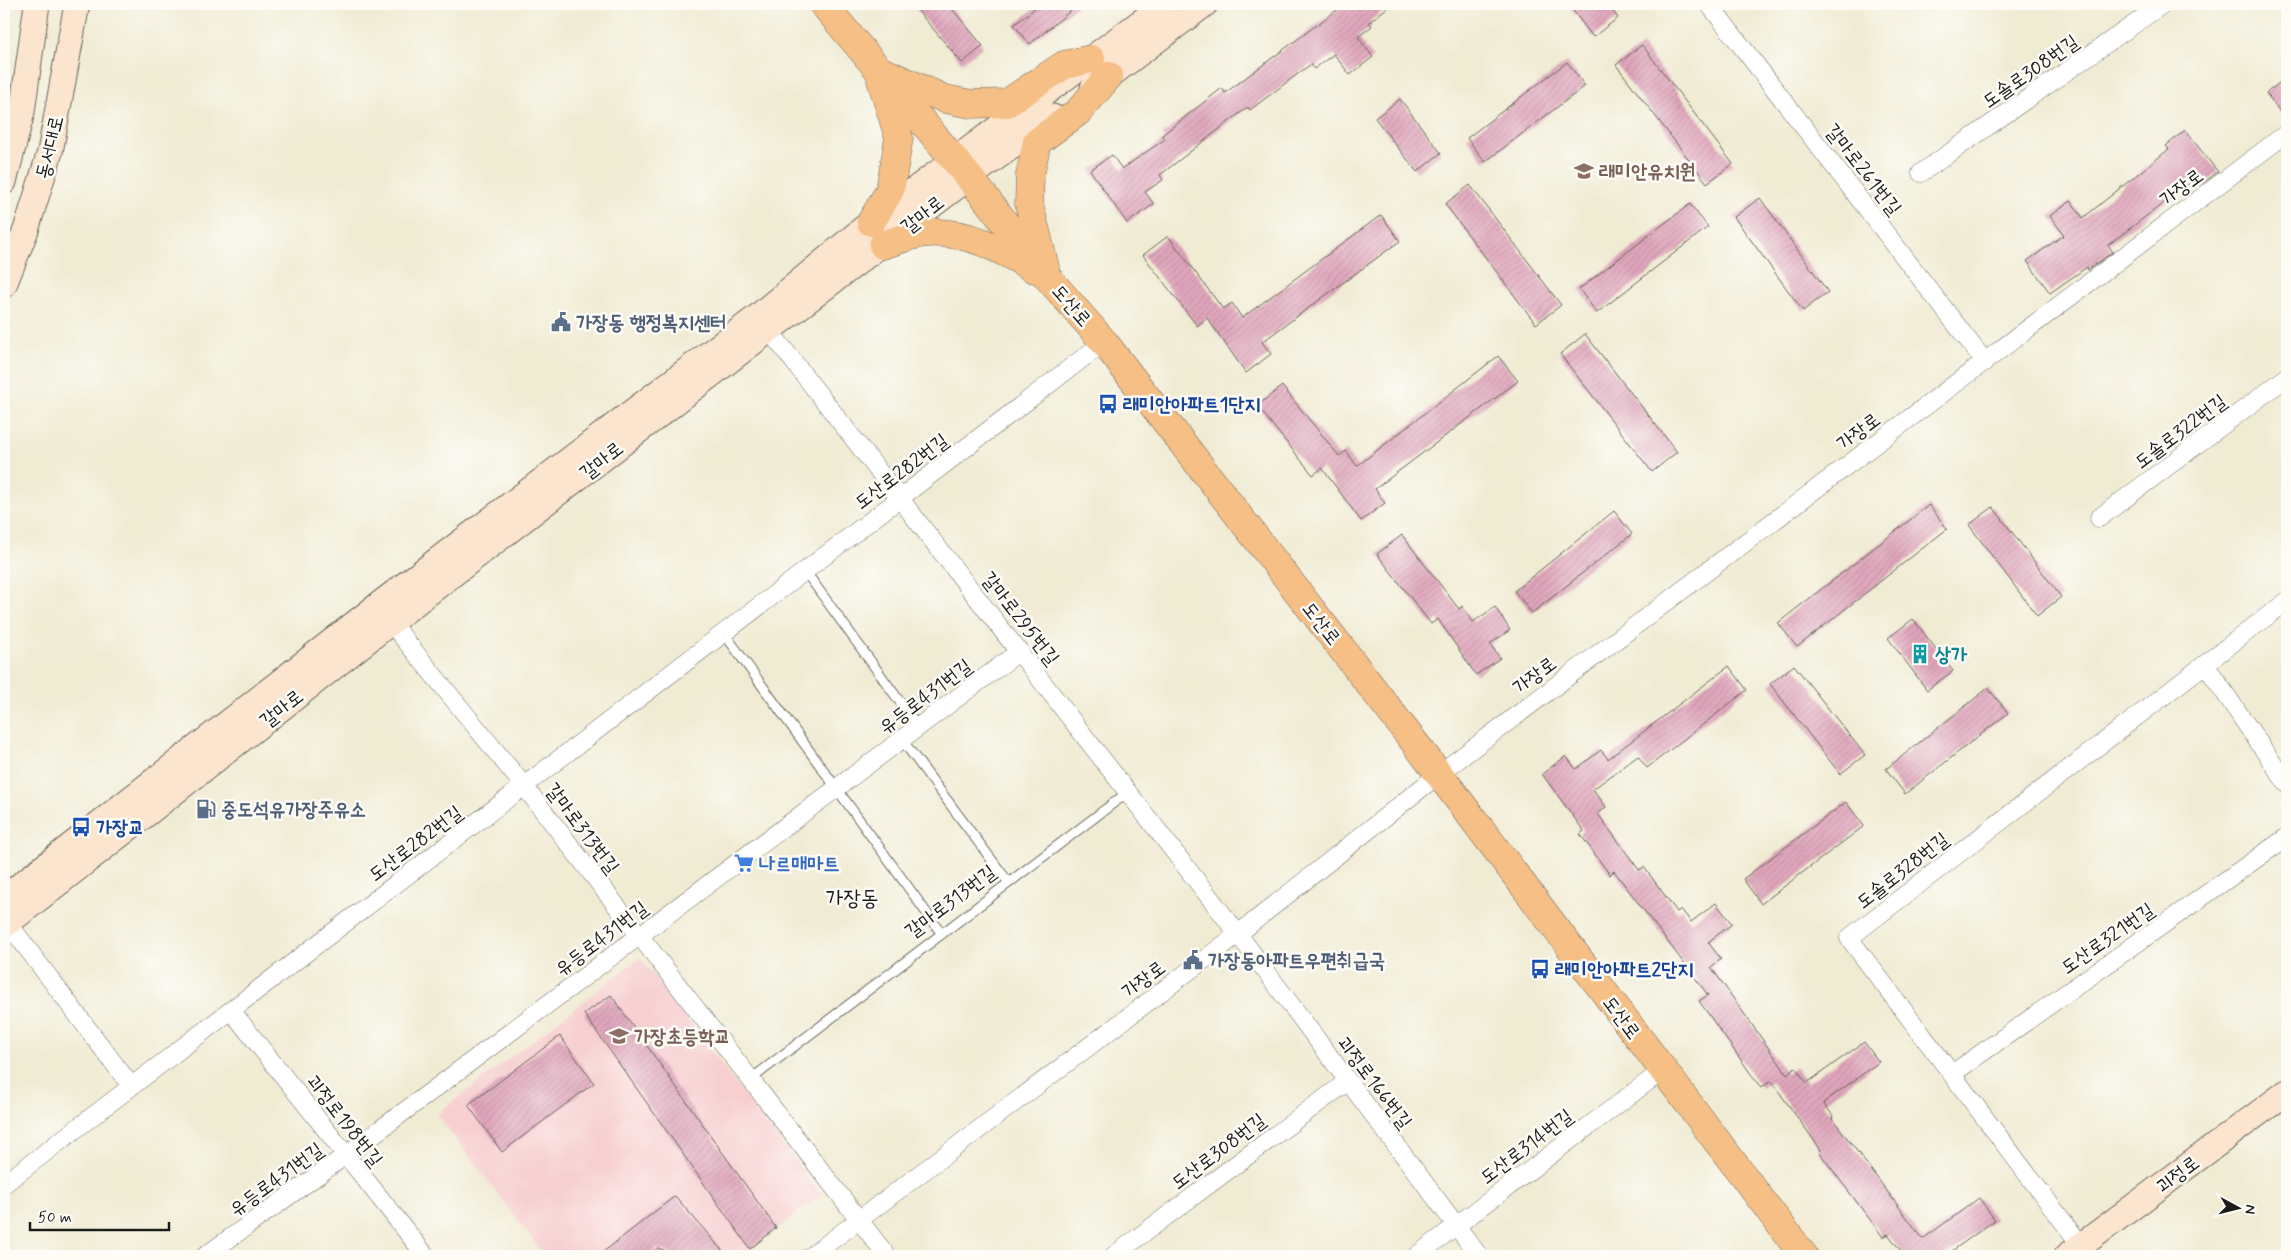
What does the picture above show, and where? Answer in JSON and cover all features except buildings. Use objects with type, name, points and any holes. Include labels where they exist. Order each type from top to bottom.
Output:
[{"type":"main road","name":"동서대로","points":[[4,182],[13,110],[37,4]]},
{"type":"main road","name":"동서대로","points":[[4,285],[26,230],[50,152],[77,4]]},
{"type":"main road","name":"도산로","points":[[823,4],[962,168],[1048,278],[1104,342],[1439,774],[1662,1071],[1804,1256]]},
{"type":"main road","name":"갈마로","points":[[1100,67],[1165,4]]},
{"type":"main road","name":"갈마로","points":[[6,924],[384,614],[751,322],[877,233],[1100,67],[1205,4]]},
{"type":"main road","points":[[878,69],[945,99],[971,104],[1007,103],[1064,65],[1100,67],[1078,112],[1037,142],[1030,175],[1029,204],[1048,278]]},
{"type":"main road","points":[[878,69],[898,138],[890,190],[877,233],[966,235],[1002,250],[1048,278]]},
{"type":"main road","name":"갈마로","points":[[4,898],[769,330],[877,233]]},
{"type":"main road","name":"괴정로","points":[[2079,1253],[2287,1092]]},
{"type":"street","name":"갈마로261번길","points":[[1709,4],[1985,362]]},
{"type":"street","name":"도솔로308번길","points":[[1921,173],[2163,4]]},
{"type":"street","name":"가장로","points":[[811,1256],[1238,934],[1439,774],[2287,133]]},
{"type":"street","name":"갈마로295번길","points":[[769,330],[901,497],[1238,934]]},
{"type":"street","name":"도산로282번길","points":[[4,1184],[1104,342]]},
{"type":"street","name":"도솔로322번길","points":[[2099,518],[2287,377]]},
{"type":"street","name":"도솔로328번길","points":[[2079,1253],[1952,1074],[1849,938],[2287,601]]},
{"type":"street","name":"갈마로313번길","points":[[384,614],[524,786],[887,1256]]},
{"type":"street","name":"유등로431번길","points":[[205,1256],[346,1155],[1020,651]]},
{"type":"street","points":[[2205,664],[2287,784]]},
{"type":"street","name":"도산로321번길","points":[[1952,1074],[2287,837]]},
{"type":"street","points":[[6,924],[131,1086]]},
{"type":"street","name":"괴정로166번길","points":[[1238,934],[1478,1256]]},
{"type":"street","name":"괴정로198번길","points":[[231,1010],[426,1256]]},
{"type":"street","name":"도산로314번길","points":[[1416,1256],[1662,1071]]},
{"type":"street","name":"도산로308번길","points":[[1113,1256],[1348,1081]]},
{"type":"lane","points":[[805,571],[918,728]]},
{"type":"lane","points":[[724,633],[942,934]]},
{"type":"lane","points":[[902,740],[1009,883]]},
{"type":"lane","name":"갈마로313번길","points":[[750,1080],[1128,792]]},
{"type":"shaded area","name":"가장초등학교","points":[[640,958],[821,1195],[742,1256],[545,1256],[437,1114]]},
{"type":"place","name":"래미안유치원","points":[[1584,171]]},
{"type":"place","name":"가장동 행정복지센터","points":[[561,322]]},
{"type":"place","name":"래미안아파트1단지","points":[[1108,404]]},
{"type":"place","name":"상가","points":[[1920,654]]},
{"type":"place","name":"중도석유가장주유소","points":[[206,809]]},
{"type":"place","name":"가장교","points":[[81,827]]},
{"type":"place","name":"나르매마트","points":[[744,863]]},
{"type":"place","name":"가장동아파트우편취급국","points":[[1193,960]]},
{"type":"place","name":"래미안아파트2단지","points":[[1540,969]]},
{"type":"place","name":"가장초등학교","points":[[619,1036]]},
{"type":"district","name":"가장동","points":[[852,897]]}]
